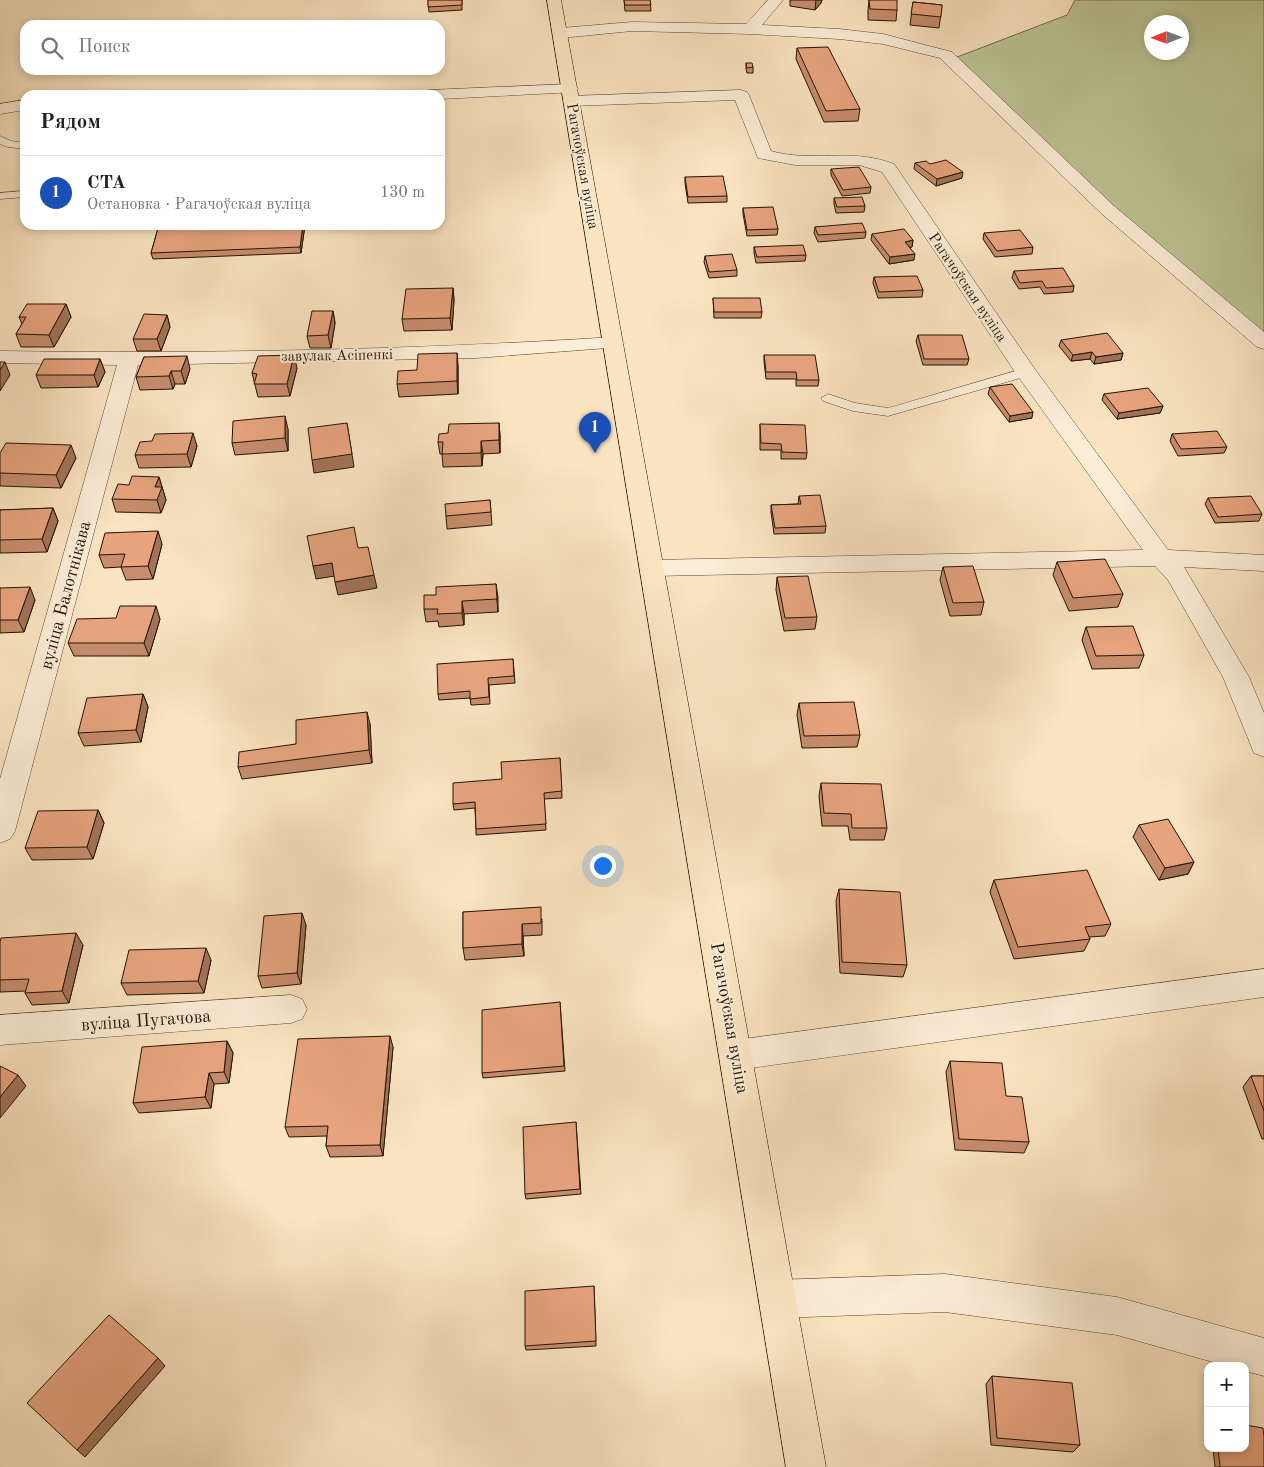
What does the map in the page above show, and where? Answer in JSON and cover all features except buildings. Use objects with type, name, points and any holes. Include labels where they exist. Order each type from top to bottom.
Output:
[{"type":"main road","name":"Рагачоўская вуліца","points":[[554,0],[806,1467]]},
{"type":"street","points":[[690,27],[721,22],[772,4]]},
{"type":"street","points":[[750,29],[772,4]]},
{"type":"street","points":[[560,34],[594,28],[644,25],[750,29],[839,34],[884,39],[946,54],[1108,210],[1264,343]]},
{"type":"street","points":[[445,95],[570,95]]},
{"type":"street","name":"Рагачоўская вуліца","points":[[570,95],[741,95],[764,154],[776,159],[791,161],[862,160],[876,162],[888,168],[1026,372],[1161,558],[1177,575],[1236,677],[1264,746]]},
{"type":"street","points":[[0,109],[20,106]]},
{"type":"street","name":"завулак Асіпенкі","points":[[0,357],[129,360],[476,352],[614,343]]},
{"type":"street","name":"вуліца Балотнікава","points":[[0,831],[129,360]]},
{"type":"street","points":[[652,568],[1161,558],[1264,563]]},
{"type":"street","points":[[736,1055],[1264,983]]},
{"type":"street","name":"вуліца Пугачова","points":[[0,1030],[291,1008]]},
{"type":"street","points":[[778,1299],[945,1293],[1117,1316],[1264,1357]]},
{"type":"lane","points":[[0,139],[8,144],[20,145]]},
{"type":"lane","points":[[0,196],[20,194]]},
{"type":"lane","points":[[828,398],[853,407],[888,412],[1026,372]]},
{"type":"green space","points":[[1075,0],[1264,0],[1264,337],[1111,208],[957,57],[1067,15]]},
{"type":"place","name":"СТА","points":[[595,453]]}]
